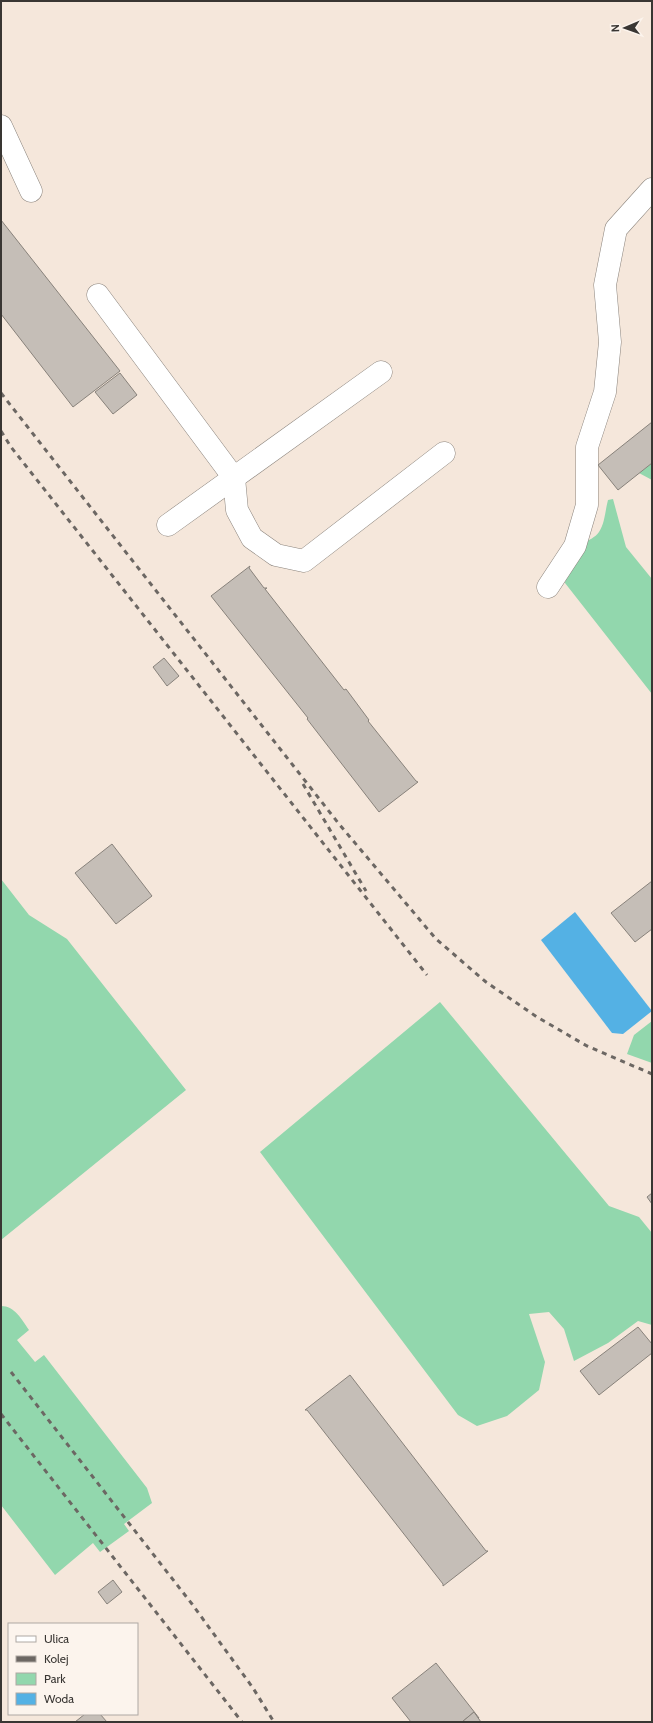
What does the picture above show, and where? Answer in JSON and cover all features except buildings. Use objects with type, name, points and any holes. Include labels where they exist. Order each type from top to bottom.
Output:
[{"type":"lane","points":[[1,126],[31,190]]},
{"type":"lane","points":[[548,587],[575,546],[588,505],[587,446],[605,392],[610,342],[605,285],[616,228],[652,189]]},
{"type":"lane","points":[[98,295],[234,478],[237,510],[252,538],[276,555],[304,561],[444,453]]},
{"type":"lane","points":[[168,525],[381,372]]},
{"type":"shaded area","points":[[1,1],[652,1],[652,1722],[1,1722]]},
{"type":"green space","points":[[652,463],[652,480],[639,473]]},
{"type":"green space","points":[[613,499],[626,547],[652,579],[652,694],[565,583],[567,572],[574,557],[584,544],[596,536],[599,532],[604,521],[608,500]]},
{"type":"green space","points":[[1,879],[29,915],[67,939],[186,1090],[1,1240]]},
{"type":"green space","points":[[440,1002],[609,1206],[639,1217],[652,1233],[652,1325],[638,1321],[608,1343],[574,1361],[564,1329],[549,1312],[529,1314],[545,1362],[539,1390],[507,1416],[477,1426],[458,1415],[260,1152]]},
{"type":"green space","points":[[652,1021],[652,1063],[627,1054],[634,1035]]},
{"type":"green space","points":[[1,1306],[10,1308],[21,1318],[29,1330],[17,1340],[35,1362],[44,1355],[147,1488],[152,1503],[124,1524],[129,1531],[100,1552],[93,1543],[55,1575],[1,1505]]},
{"type":"water","points":[[575,912],[652,1011],[623,1034],[612,1033],[541,940]]},
{"type":"railway","points":[[1,393],[339,824],[436,939],[486,982],[537,1017],[587,1046],[652,1074]]},
{"type":"railway","points":[[1,431],[11,447],[427,975]]},
{"type":"railway","points":[[303,784],[366,891]]},
{"type":"railway","points":[[11,1372],[192,1604],[253,1688],[274,1722]]},
{"type":"railway","points":[[1,1414],[242,1722]]}]
